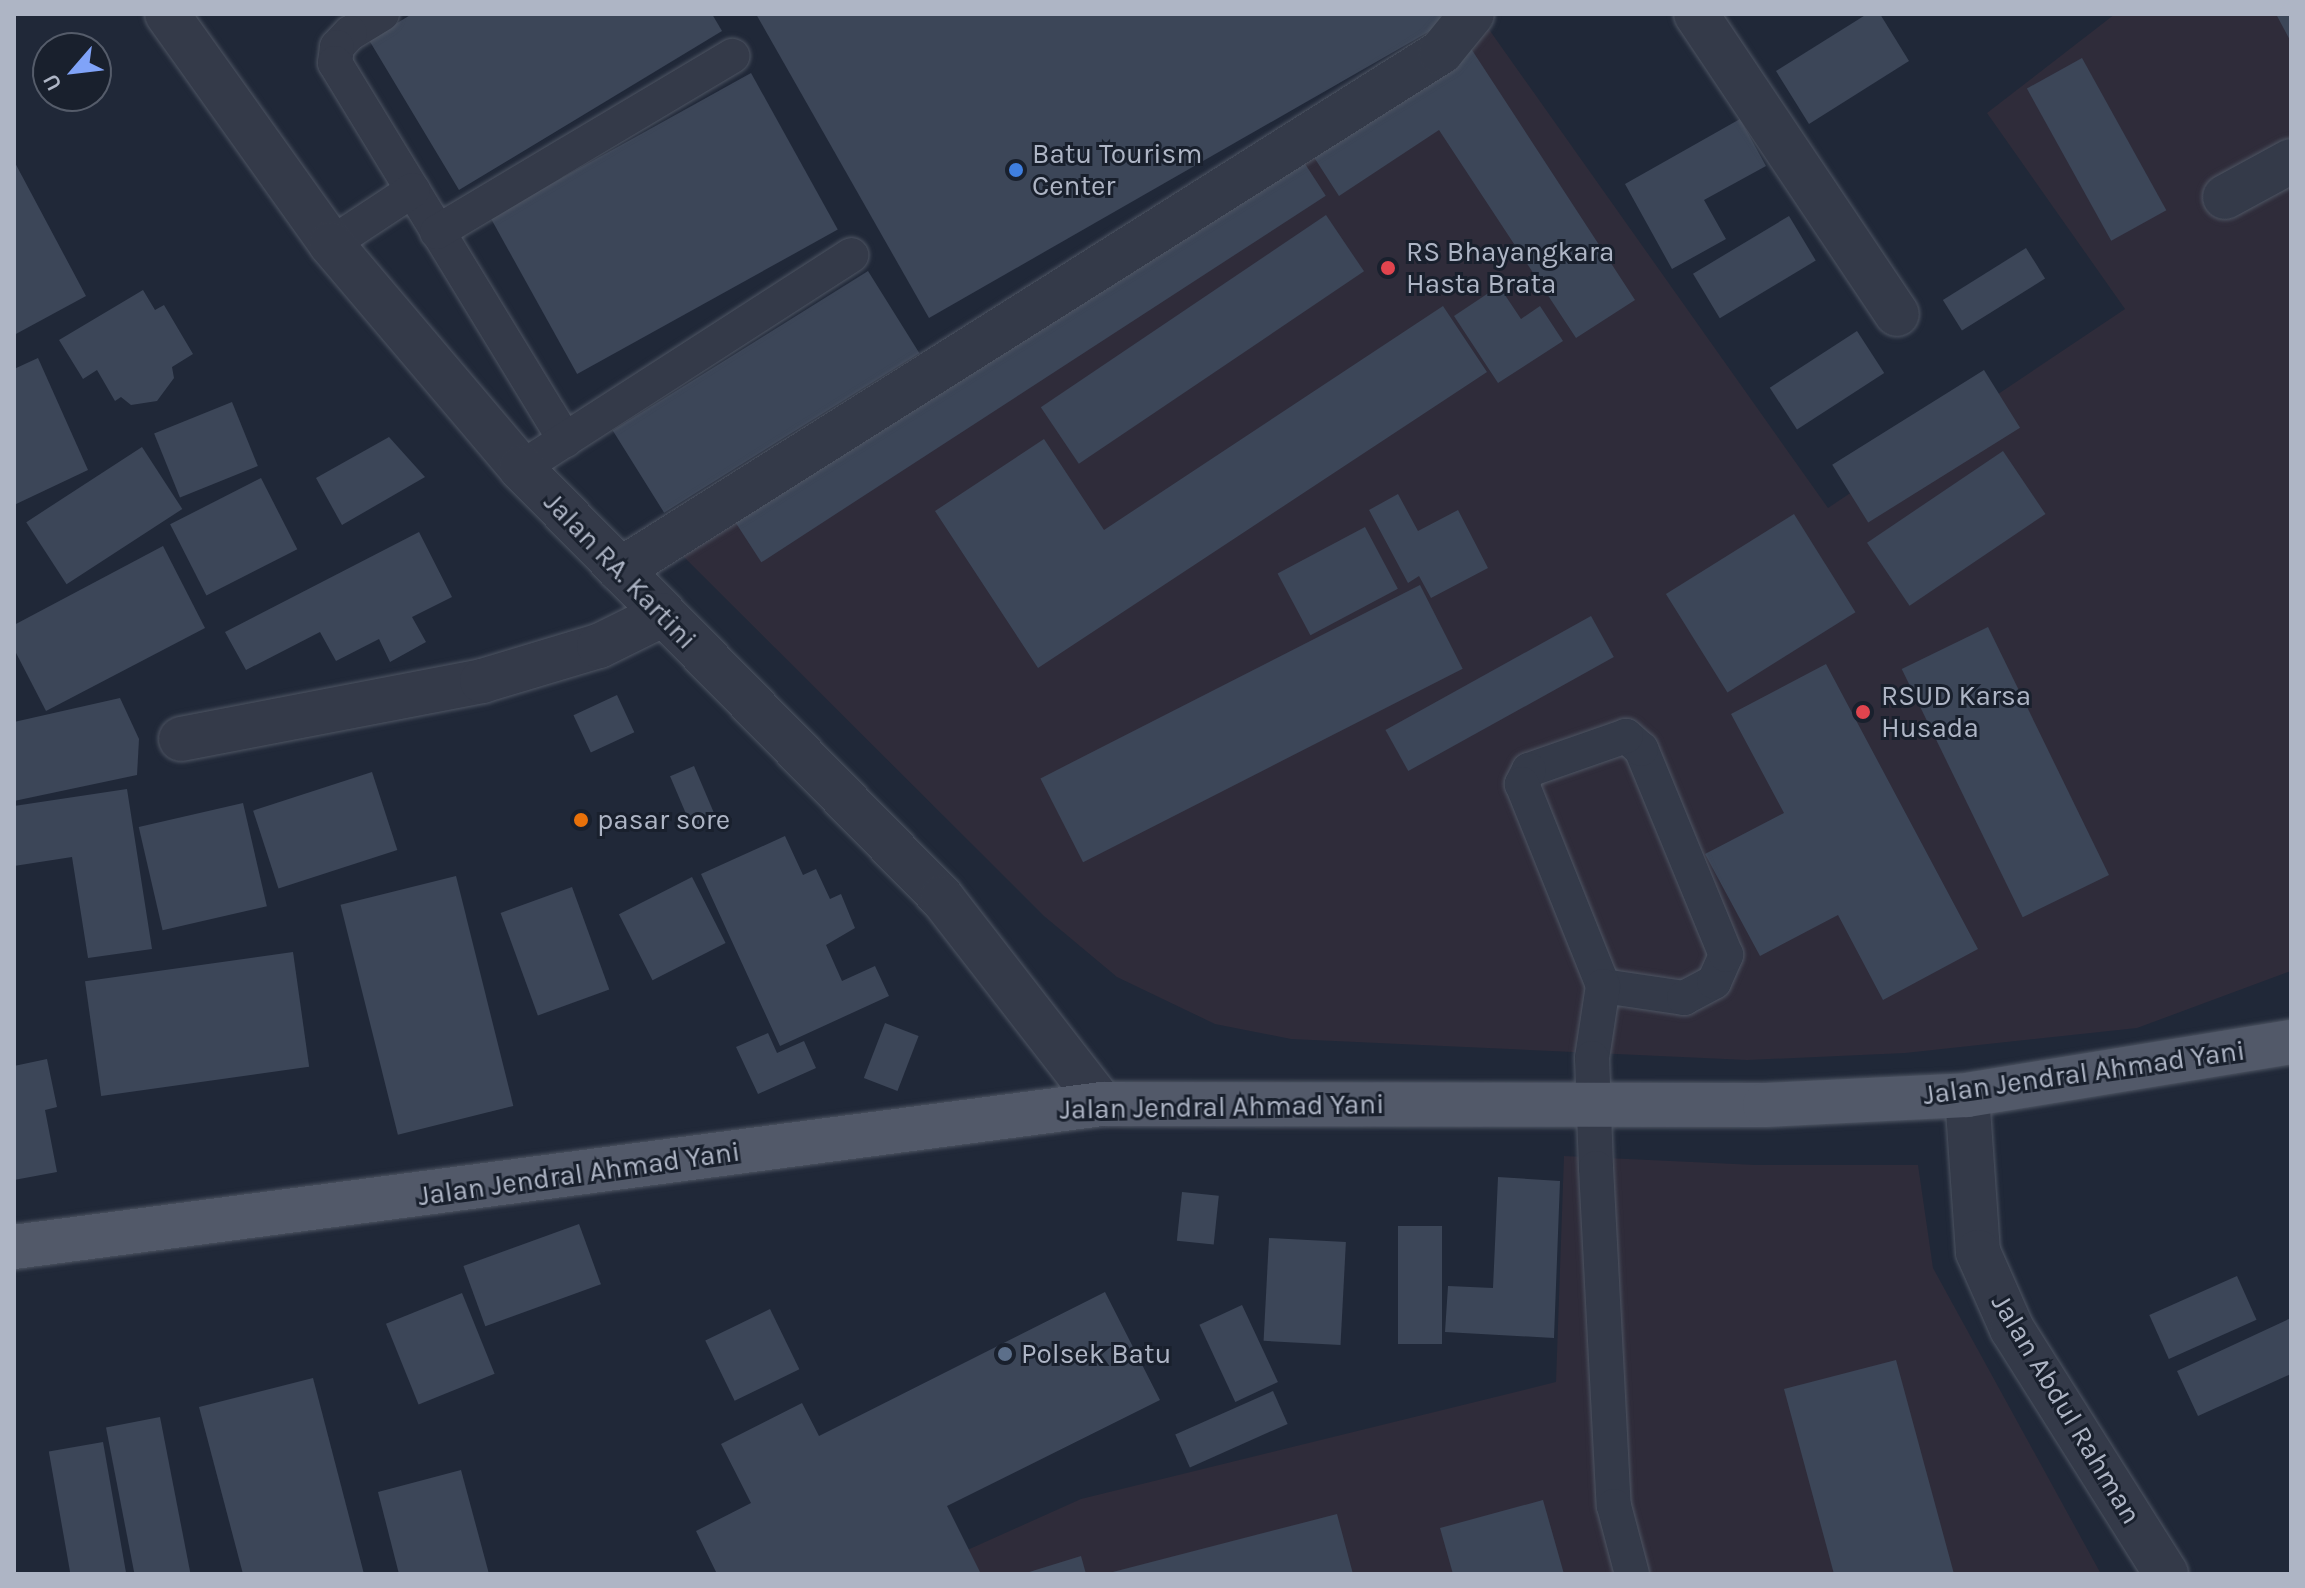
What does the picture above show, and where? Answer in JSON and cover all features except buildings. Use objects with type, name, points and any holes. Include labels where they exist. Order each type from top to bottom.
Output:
[{"type":"main road","name":"Jalan Jendral Ahmad Yani","points":[[14,1247],[1102,1104],[1765,1105],[1967,1095],[2291,1042]]},
{"type":"street","name":"Jalan RA. Kartini","points":[[167,14],[331,244],[521,468],[942,898],[1102,1104]]},
{"type":"street","points":[[620,570],[1441,52],[1472,14]]},
{"type":"street","points":[[1696,14],[1897,314]]},
{"type":"street","points":[[2225,197],[2291,161]]},
{"type":"street","points":[[181,739],[482,681],[599,646],[662,615]]},
{"type":"street","name":"Jalan Abdul Rahman","points":[[1967,1095],[1978,1252],[2012,1329],[2166,1574]]},
{"type":"lane","points":[[382,14],[350,33],[337,47],[335,63],[565,440]]},
{"type":"lane","points":[[437,232],[732,56]]},
{"type":"lane","points":[[331,244],[413,190]]},
{"type":"lane","points":[[521,468],[851,255]]},
{"type":"lane","points":[[1603,986],[1684,998],[1714,982],[1726,955],[1641,749],[1626,736],[1529,770],[1522,784],[1603,986],[1592,1058],[1614,1506],[1632,1574]]},
{"type":"shaded area","points":[[2115,14],[2291,14],[2291,971],[2137,1028],[1905,1053],[1747,1060],[1291,1039],[1215,1024],[1117,977],[1044,916],[680,553],[1488,28],[1828,508],[2125,309],[1987,113]]},
{"type":"shaded area","points":[[1564,1156],[1756,1165],[1918,1165],[1933,1268],[2101,1574],[914,1574],[1081,1499],[1556,1382]]},
{"type":"place","name":"Batu Tourism Center","points":[[1016,170]]},
{"type":"place","name":"RS Bhayangkara Hasta Brata","points":[[1388,268]]},
{"type":"place","name":"RSUD Karsa Husada","points":[[1863,712]]},
{"type":"place","name":"pasar sore","points":[[581,820]]},
{"type":"place","name":"Polsek Batu","points":[[1005,1354]]}]
